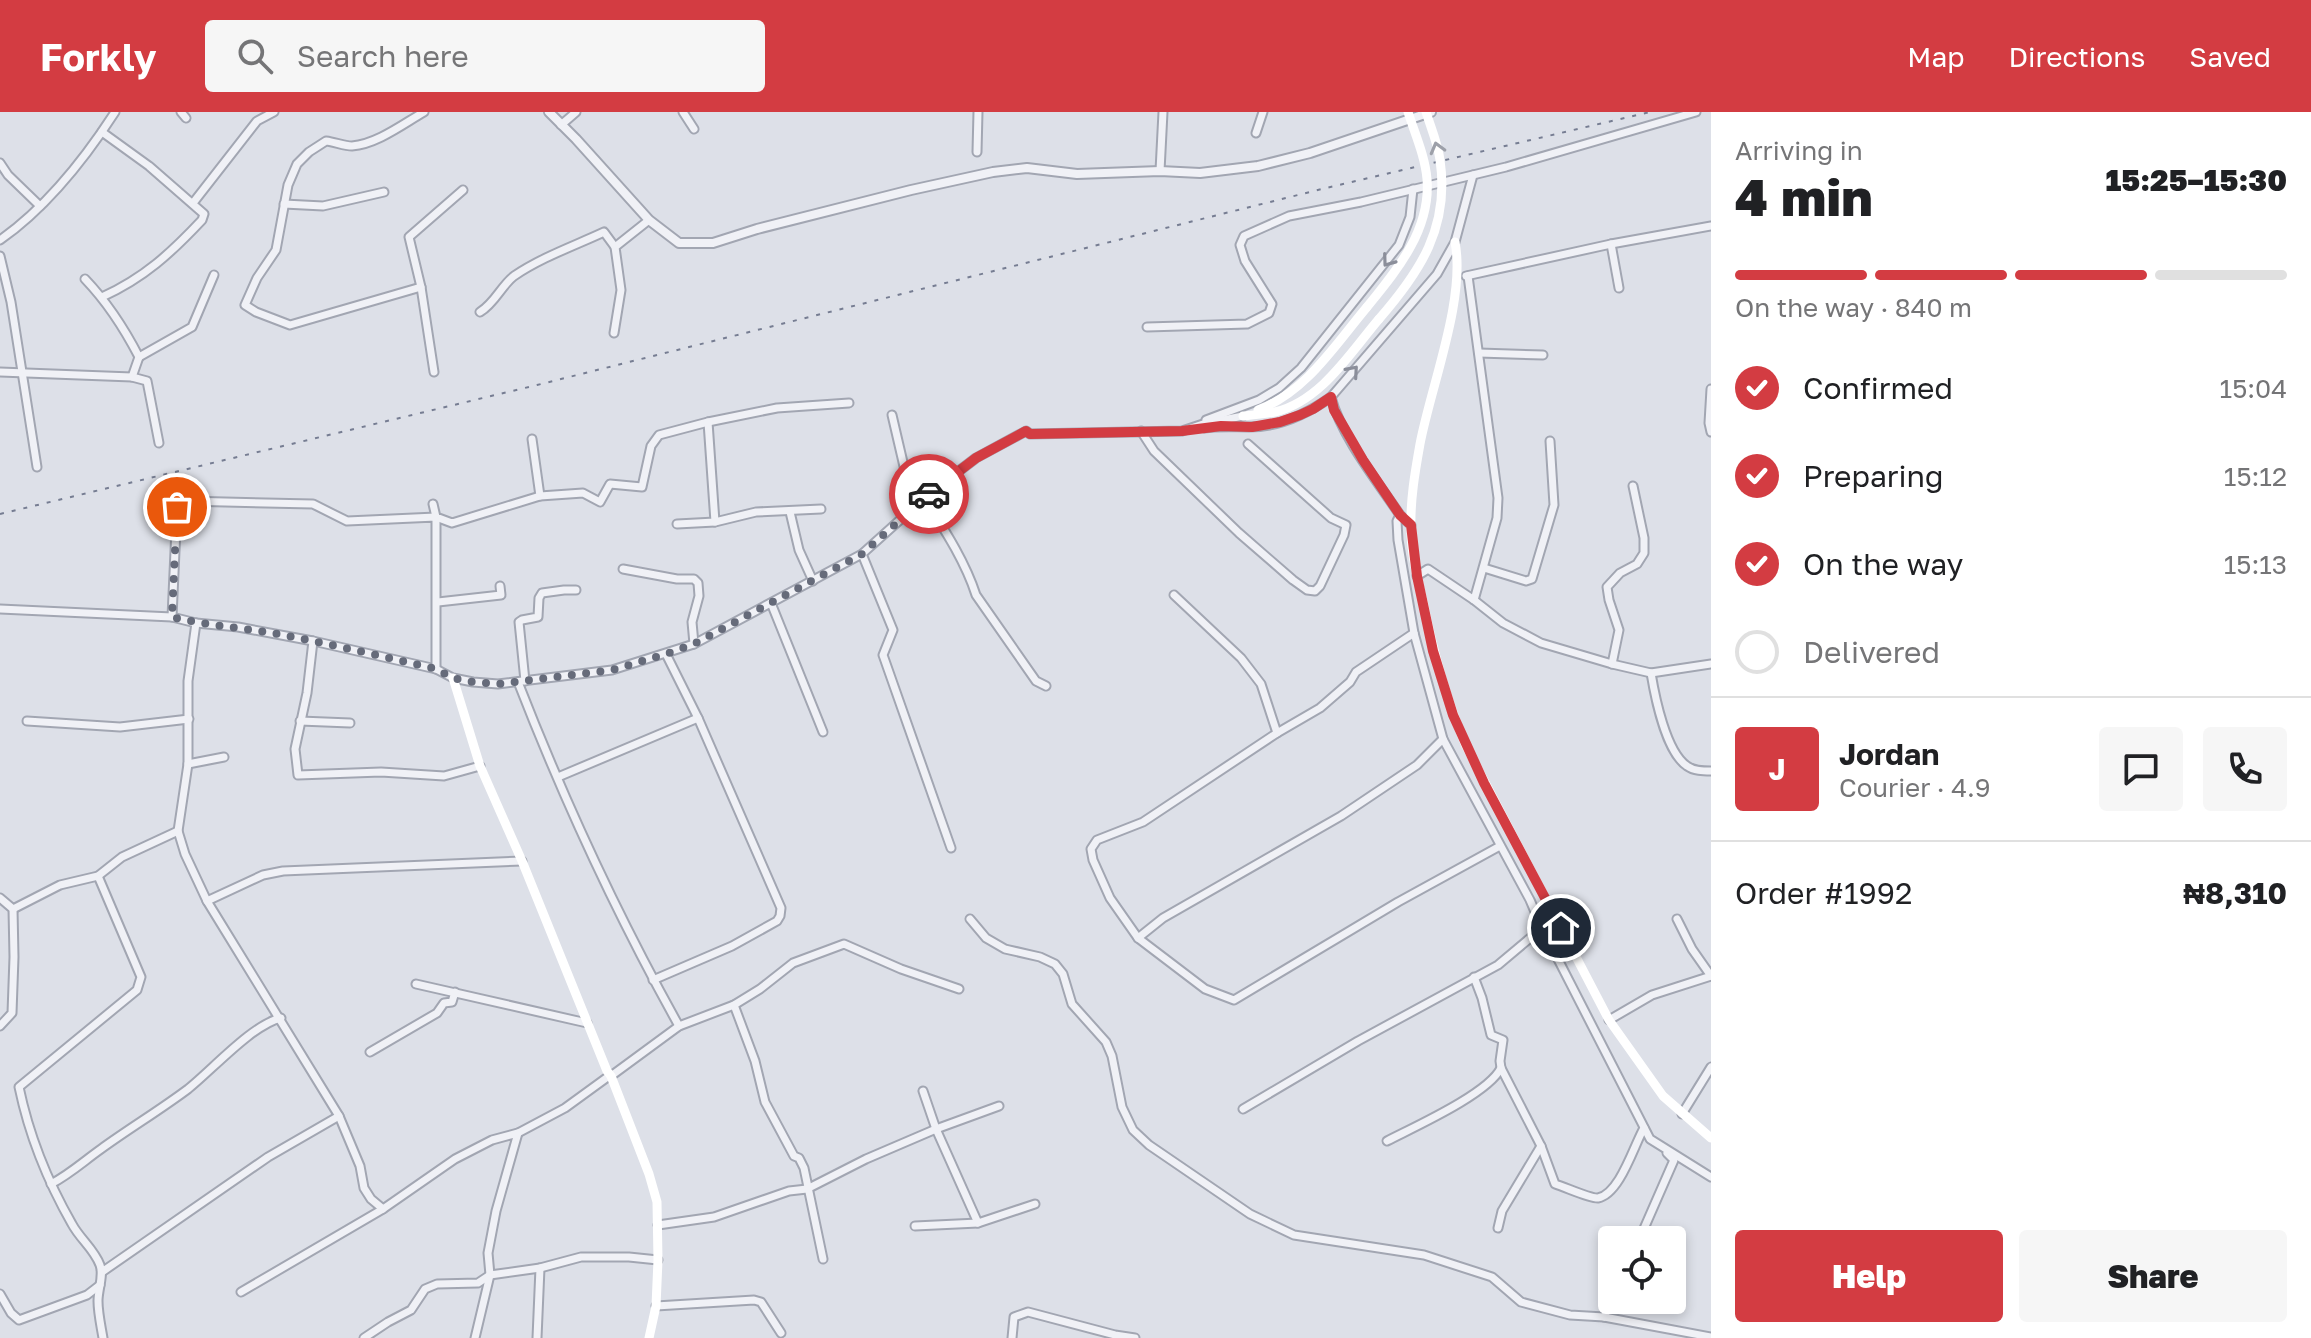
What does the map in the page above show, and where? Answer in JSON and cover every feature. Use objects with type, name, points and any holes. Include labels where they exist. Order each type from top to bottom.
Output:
[{"type":"main road","points":[[1243,416],[1290,395],[1398,270],[1410,250],[1425,203],[1427,182],[1424,161],[1408,112]]},
{"type":"main road","points":[[1243,416],[1277,411],[1301,401],[1327,381],[1407,286],[1421,264],[1433,238],[1442,192],[1440,160],[1428,112]]},
{"type":"main road","points":[[1455,242],[1463,276],[1420,444],[1412,494],[1411,525],[1417,576],[1433,651],[1466,746],[1609,1020],[1655,1086],[1711,1138]]},
{"type":"main road","points":[[453,678],[480,766],[522,861],[649,1174],[657,1202],[658,1225],[656,1306],[649,1338]]},
{"type":"street","points":[[0,240],[40,206],[87,154],[115,112]]},
{"type":"street","points":[[193,203],[257,121],[274,112]]},
{"type":"street","points":[[421,287],[290,325],[245,305],[257,278],[276,250],[288,185],[297,164],[326,141],[348,146],[363,144],[424,112]]},
{"type":"street","points":[[549,112],[649,220],[679,243],[713,243],[787,221],[993,172],[1027,168],[1077,174],[1200,173],[1258,166],[1310,153],[1428,112]]},
{"type":"street","points":[[561,125],[576,112]]},
{"type":"street","points":[[683,112],[694,129]]},
{"type":"street","points":[[977,152],[978,112]]},
{"type":"street","points":[[1160,171],[1163,112]]},
{"type":"street","points":[[1256,133],[1263,112]]},
{"type":"street","points":[[1392,112],[1396,124]]},
{"type":"street","points":[[1147,327],[1247,324],[1269,313],[1272,304],[1241,252],[1240,245],[1244,236],[1289,216],[1473,175],[1696,112]]},
{"type":"street","points":[[102,132],[204,214],[171,254],[122,288],[102,297]]},
{"type":"street","points":[[0,163],[40,206]]},
{"type":"street","points":[[0,609],[172,617],[238,627],[313,641],[436,669],[453,678],[487,683],[612,670],[694,644],[862,554],[976,458],[1026,431],[1030,434],[1252,427],[1280,422],[1313,409],[1331,397],[1437,274],[1455,242],[1473,175]]},
{"type":"street","points":[[1182,431],[1259,400],[1279,388],[1301,368],[1399,245],[1410,217],[1413,189]]},
{"type":"street","points":[[434,372],[421,287],[409,237],[463,190]]},
{"type":"street","points":[[284,204],[323,206],[384,192]]},
{"type":"street","points":[[615,247],[649,220]]},
{"type":"street","points":[[1474,600],[1497,518],[1498,498],[1479,353],[1463,276],[1711,226]]},
{"type":"street","points":[[480,312],[488,307],[512,277],[553,253],[604,232],[615,247],[621,290],[614,333]]},
{"type":"street","points":[[1611,244],[1619,288]]},
{"type":"street","points":[[0,256],[11,302],[37,467]]},
{"type":"street","points":[[132,377],[139,357],[192,327],[214,275]]},
{"type":"street","points":[[85,279],[102,297],[139,357]]},
{"type":"street","points":[[1479,353],[1543,355]]},
{"type":"street","points":[[0,372],[132,377],[147,381],[159,443]]},
{"type":"street","points":[[1711,389],[1711,432]]},
{"type":"street","points":[[1331,397],[1334,410],[1356,448],[1400,515],[1411,525]]},
{"type":"street","points":[[172,617],[177,507],[184,501],[313,504],[347,521],[436,517],[452,523],[540,496],[583,493],[600,502],[610,484],[642,487],[651,446],[659,435],[777,408],[849,403]]},
{"type":"street","points":[[892,415],[909,488],[928,496],[976,595],[1036,681],[1046,686]]},
{"type":"street","points":[[1182,431],[1243,416]]},
{"type":"street","points":[[708,422],[715,522]]},
{"type":"street","points":[[1141,431],[1154,451],[1239,533],[1293,580],[1307,590],[1315,591],[1344,535],[1346,525],[1331,518],[1248,444]]},
{"type":"street","points":[[532,439],[540,496]]},
{"type":"street","points":[[1484,568],[1526,581],[1532,579],[1554,505],[1550,441]]},
{"type":"street","points":[[1612,664],[1619,630],[1607,587],[1620,573],[1637,564],[1644,553],[1644,538],[1633,486]]},
{"type":"street","points":[[433,504],[438,602],[436,669]]},
{"type":"street","points":[[677,524],[715,522],[756,512],[821,509]]},
{"type":"street","points":[[790,512],[799,550],[813,581]]},
{"type":"street","points":[[1400,515],[1397,521],[1398,540],[1414,633],[1443,739],[1530,900],[1650,1139],[1674,1160],[1645,1226]]},
{"type":"street","points":[[862,554],[893,630],[883,655],[951,848]]},
{"type":"street","points":[[623,569],[694,579],[698,583],[699,596],[692,622],[694,644]]},
{"type":"street","points":[[1417,576],[1428,569],[1503,623],[1541,643],[1651,673],[1711,664]]},
{"type":"street","points":[[438,602],[501,595],[500,586]]},
{"type":"street","points":[[576,590],[542,593],[538,617],[519,622],[522,681],[539,735],[599,871],[679,1026]]},
{"type":"street","points":[[1174,595],[1241,658],[1261,684],[1277,733]]},
{"type":"street","points":[[771,603],[823,732]]},
{"type":"street","points":[[196,623],[188,681],[188,764],[178,831],[189,866],[207,901],[339,1116],[360,1166],[364,1188],[383,1209]]},
{"type":"street","points":[[1414,633],[1356,672],[1350,682],[1320,708],[1143,822],[1097,840],[1091,849],[1093,860],[1110,898],[1138,938],[1205,989],[1234,1000],[1398,902],[1500,846]]},
{"type":"street","points":[[313,641],[307,693],[295,749],[298,775],[381,772],[444,776],[480,766]]},
{"type":"street","points":[[653,980],[732,946],[777,921],[781,908],[698,718],[666,654]]},
{"type":"street","points":[[1651,673],[1655,696],[1672,747],[1683,764],[1693,770],[1711,771]]},
{"type":"street","points":[[558,777],[698,718]]},
{"type":"street","points":[[27,721],[120,727],[189,719]]},
{"type":"street","points":[[300,721],[350,723]]},
{"type":"street","points":[[1138,938],[1163,918],[1341,816],[1417,765],[1443,739]]},
{"type":"street","points":[[188,764],[224,757]]},
{"type":"street","points":[[13,909],[60,885],[98,876],[122,857],[178,831]]},
{"type":"street","points":[[207,901],[263,875],[283,871],[522,861]]},
{"type":"street","points":[[98,876],[141,977],[141,984],[19,1087],[51,1184],[102,1272],[98,1301],[103,1338]]},
{"type":"street","points":[[0,898],[13,909],[14,957],[12,1013],[0,1026]]},
{"type":"street","points":[[970,919],[986,938],[1005,949],[1055,964],[1063,974],[1072,1004],[1106,1042],[1112,1056],[1122,1107],[1133,1130],[1149,1145],[1250,1214],[1294,1235],[1424,1255],[1492,1277],[1521,1302],[1570,1315],[1604,1317],[1711,1337]]},
{"type":"street","points":[[1677,919],[1711,985]]},
{"type":"street","points":[[1243,1109],[1358,1041],[1498,965],[1542,928]]},
{"type":"street","points":[[241,1292],[383,1209],[455,1159],[492,1140],[518,1133],[565,1108],[679,1026],[734,1005],[793,963],[844,944],[901,969],[959,989]]},
{"type":"street","points":[[1609,1020],[1652,995],[1709,976]]},
{"type":"street","points":[[1474,977],[1491,1035],[1503,1040],[1501,1074],[1541,1146],[1555,1184],[1597,1198],[1606,1194],[1625,1170],[1644,1128]]},
{"type":"street","points":[[416,984],[587,1023]]},
{"type":"street","points":[[370,1052],[437,1013],[444,1003],[452,1002],[455,992]]},
{"type":"street","points":[[734,1005],[755,1061],[765,1102],[794,1156],[802,1163],[823,1259]]},
{"type":"street","points":[[51,1184],[67,1176],[188,1089],[272,1020],[281,1018]]},
{"type":"street","points":[[1682,1114],[1711,1067]]},
{"type":"street","points":[[1387,1141],[1463,1101],[1501,1074]]},
{"type":"street","points":[[923,1091],[936,1129],[978,1223]]},
{"type":"street","points":[[658,1225],[714,1217],[789,1191],[807,1189],[866,1159],[999,1106]]},
{"type":"street","points":[[102,1272],[268,1157],[339,1116]]},
{"type":"street","points":[[475,1338],[490,1275],[488,1253],[496,1211],[518,1133]]},
{"type":"street","points":[[1650,1139],[1711,1177]]},
{"type":"street","points":[[1498,1228],[1502,1211],[1541,1146]]},
{"type":"street","points":[[915,1226],[978,1223],[1035,1204]]},
{"type":"street","points":[[364,1338],[411,1310],[425,1289],[437,1284],[478,1283],[490,1275],[540,1268],[581,1257],[658,1260]]},
{"type":"street","points":[[537,1338],[540,1268]]},
{"type":"street","points":[[0,1294],[19,1320],[87,1295],[100,1285]]},
{"type":"street","points":[[656,1306],[754,1300],[761,1302],[781,1333]]},
{"type":"street","points":[[1012,1338],[1014,1317],[1028,1312],[1115,1336],[1135,1338]]},
{"type":"railway","points":[[0,514],[537,385],[1326,188],[1650,112]]},
{"type":"way so far","points":[[177,507],[172,617],[313,641],[436,669],[453,678],[498,684],[612,670],[694,644],[862,554],[929,494]]},
{"type":"route","points":[[929,494],[976,458],[1026,431],[1030,434],[1252,427],[1300,415],[1331,397],[1334,410],[1363,460],[1400,515],[1411,525],[1417,576],[1433,651],[1453,715],[1484,783],[1561,928]]}]
